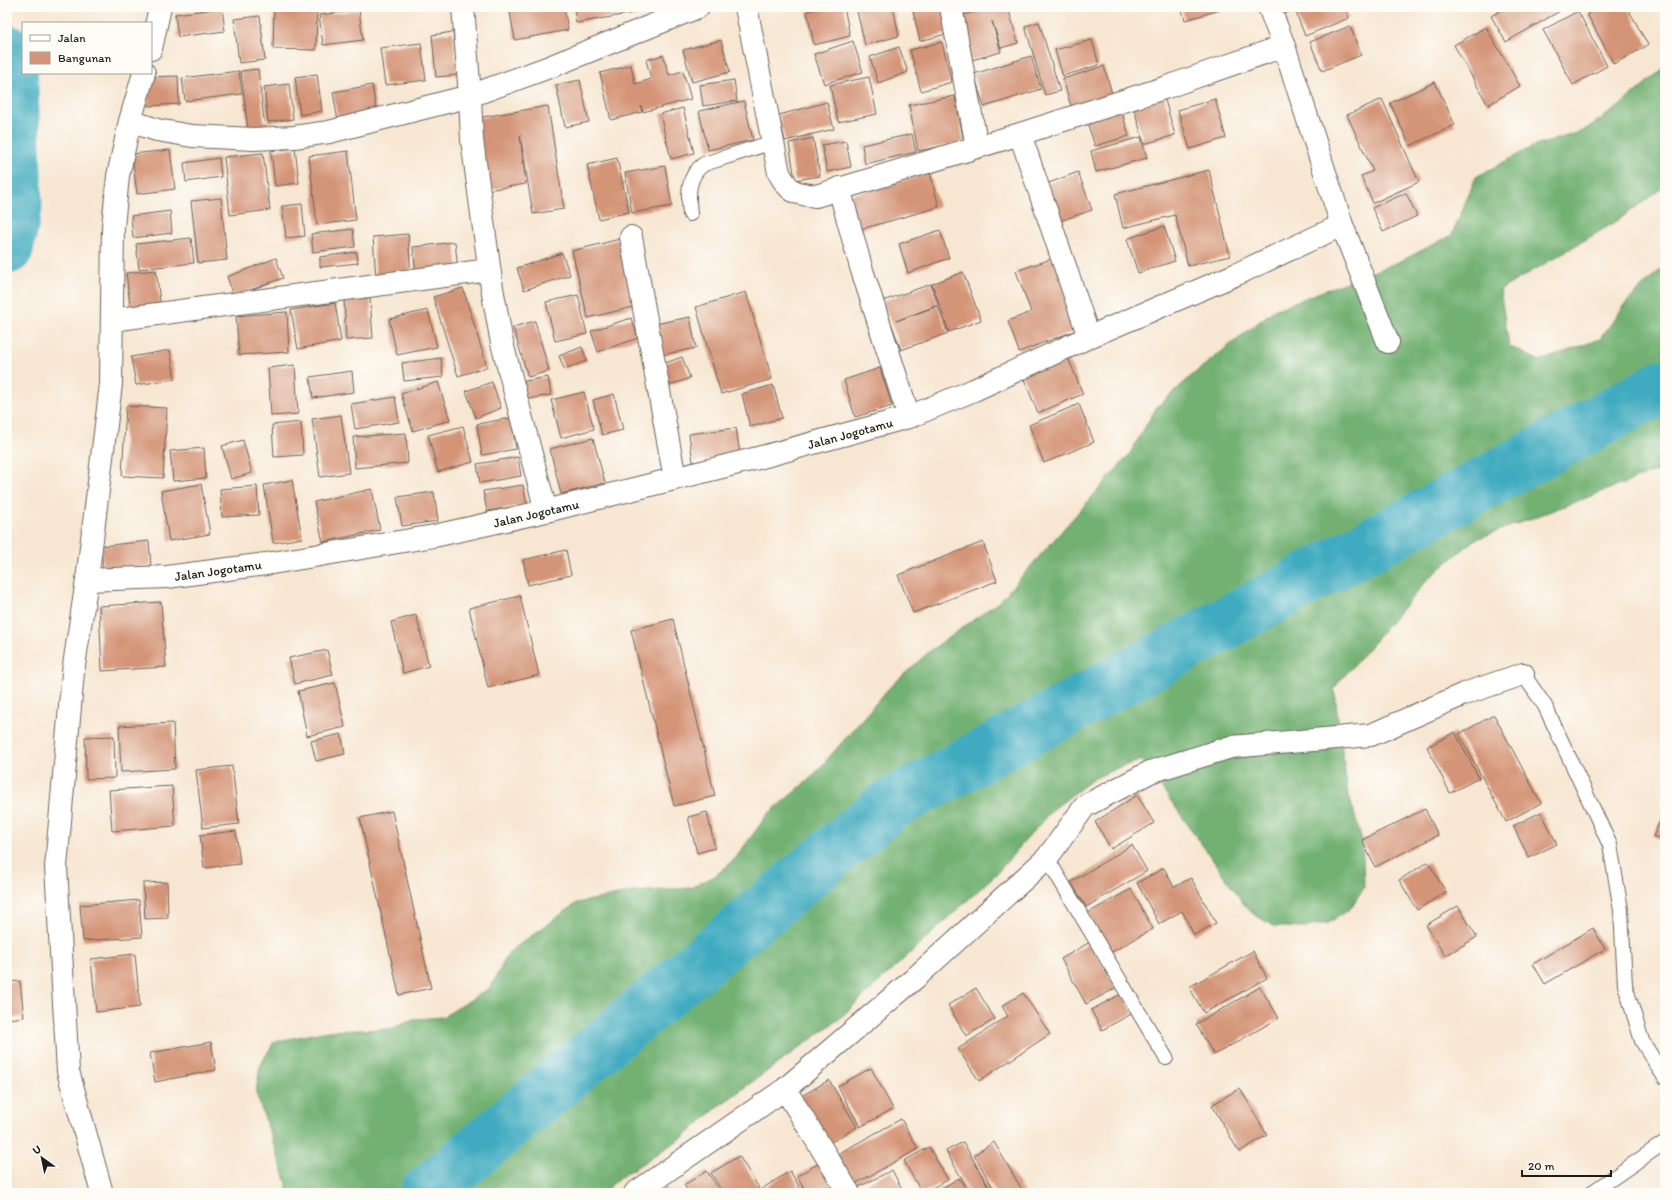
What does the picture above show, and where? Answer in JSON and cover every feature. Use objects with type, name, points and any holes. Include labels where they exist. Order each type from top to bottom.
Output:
[{"type":"street","points":[[152,44],[160,7]]},
{"type":"street","points":[[463,7],[472,140],[489,270],[502,343],[546,511]]},
{"type":"street","points":[[130,121],[157,130],[192,136],[254,139],[294,137],[329,132],[470,96],[552,66],[696,7]]},
{"type":"street","points":[[746,7],[779,173],[785,184],[795,193],[816,196],[1020,134],[1164,88],[1284,46]]},
{"type":"street","points":[[951,7],[977,147]]},
{"type":"street","points":[[1269,7],[1284,46],[1342,225],[1388,342]]},
{"type":"street","points":[[102,1193],[68,1071],[56,867],[74,672],[111,384],[112,227],[118,176],[130,121],[144,74]]},
{"type":"street","points":[[1020,134],[1089,337]]},
{"type":"street","points":[[839,188],[861,267],[909,417]]},
{"type":"street","name":"Jalan Jogotamu","points":[[87,580],[167,577],[266,564],[434,536],[546,511],[675,479],[909,417],[974,390],[1089,337],[1237,274],[1342,225]]},
{"type":"street","points":[[631,237],[675,479]]},
{"type":"street","points":[[112,320],[489,270]]},
{"type":"street","points":[[635,1193],[785,1089],[914,979],[1047,858],[1085,806],[1150,772],[1231,747],[1371,735],[1464,694],[1523,674]]},
{"type":"street","points":[[785,1089],[849,1193]]},
{"type":"lane","points":[[690,214],[688,200],[690,182],[700,166],[773,142]]},
{"type":"lane","points":[[1523,674],[1545,706],[1610,846],[1621,910],[1625,985],[1642,1041],[1665,1078]]},
{"type":"lane","points":[[1047,858],[1166,1058]]},
{"type":"lane","points":[[1591,1193],[1665,1142]]},
{"type":"green space","points":[[1665,67],[1665,186],[1617,221],[1500,290],[1509,346],[1540,361],[1600,339],[1627,302],[1665,265],[1665,468],[1474,540],[1428,579],[1334,688],[1347,789],[1362,840],[1364,887],[1350,909],[1328,923],[1300,928],[1273,926],[1249,911],[1142,760],[1117,768],[1093,779],[1052,810],[997,873],[839,1019],[719,1106],[686,1135],[621,1177],[602,1193],[287,1193],[287,1183],[256,1093],[260,1066],[274,1042],[328,1031],[390,1029],[416,1019],[443,1017],[490,988],[509,952],[577,903],[633,892],[690,888],[715,876],[735,859],[767,815],[812,777],[889,688],[930,651],[1000,601],[1129,455],[1156,408],[1196,372],[1274,310],[1401,261],[1452,235],[1476,177],[1532,147],[1583,131],[1618,107]]},
{"type":"building","points":[[509,7],[564,7],[568,30],[515,40]]},
{"type":"building","points":[[574,7],[632,7],[634,13],[576,23]]},
{"type":"building","points":[[826,7],[844,7],[850,36],[814,45],[807,11]]},
{"type":"building","points":[[856,7],[893,7],[899,36],[865,45]]},
{"type":"building","points":[[912,7],[944,7],[950,33],[920,41]]},
{"type":"building","points":[[1008,7],[1018,43],[1001,48],[992,21],[1001,52],[968,61],[956,17],[989,8],[990,12]]},
{"type":"building","points":[[1181,7],[1219,7],[1220,10],[1185,20]]},
{"type":"building","points":[[1278,7],[1301,7],[1282,15]]},
{"type":"building","points":[[1304,7],[1345,7],[1349,18],[1305,36],[1295,10]]},
{"type":"building","points":[[1507,7],[1567,7],[1506,42],[1491,16]]},
{"type":"building","points":[[1600,7],[1627,7],[1648,45],[1614,64],[1587,14]]},
{"type":"building","points":[[222,8],[225,31],[178,37],[175,14]]},
{"type":"building","points":[[274,9],[317,9],[316,50],[273,49]]},
{"type":"building","points":[[359,10],[363,40],[323,45],[319,15]]},
{"type":"building","points":[[1578,11],[1607,66],[1573,85],[1543,30]]},
{"type":"building","points":[[260,16],[265,60],[239,63],[234,19]]},
{"type":"building","points":[[1039,22],[1060,91],[1045,95],[1025,26]]},
{"type":"building","points":[[1350,26],[1361,55],[1322,71],[1310,42]]},
{"type":"building","points":[[1486,27],[1520,86],[1488,105],[1454,45]]},
{"type":"building","points":[[453,32],[458,75],[436,77],[432,35]]},
{"type":"building","points":[[721,40],[730,72],[692,82],[683,50]]},
{"type":"building","points":[[1092,40],[1099,65],[1063,76],[1055,50]]},
{"type":"building","points":[[853,41],[863,72],[824,84],[814,54]]},
{"type":"building","points":[[942,42],[952,82],[921,91],[910,50]]},
{"type":"building","points":[[421,43],[426,80],[385,85],[380,48]]},
{"type":"building","points":[[899,47],[908,72],[878,83],[870,57]]},
{"type":"building","points":[[663,55],[669,75],[683,71],[691,99],[643,112],[641,106],[642,112],[611,120],[600,73],[631,65],[635,84],[651,79],[646,60]]},
{"type":"building","points":[[1031,56],[1041,89],[984,107],[974,74]]},
{"type":"building","points":[[1104,66],[1114,101],[1073,113],[1063,79]]},
{"type":"building","points":[[258,69],[265,129],[248,131],[241,71]]},
{"type":"building","points":[[239,71],[242,94],[185,101],[182,78]]},
{"type":"building","points":[[317,74],[322,111],[300,115],[295,77]]},
{"type":"building","points":[[178,76],[179,104],[148,106],[147,77]]},
{"type":"building","points":[[869,77],[877,114],[838,122],[830,85]]},
{"type":"building","points":[[580,80],[589,122],[565,127],[556,85]]},
{"type":"building","points":[[734,80],[737,101],[703,106],[700,85]]},
{"type":"building","points":[[1435,82],[1455,125],[1410,146],[1390,103]]},
{"type":"building","points":[[289,84],[293,119],[268,122],[264,87]]},
{"type":"building","points":[[372,85],[377,114],[338,121],[333,92]]},
{"type":"building","points":[[1163,93],[1175,135],[1144,144],[1132,101]]},
{"type":"building","points":[[955,96],[964,142],[918,151],[909,105]]},
{"type":"building","points":[[1215,99],[1226,138],[1190,149],[1178,110]]},
{"type":"building","points":[[1382,99],[1419,182],[1373,203],[1361,176],[1373,171],[1347,115]]},
{"type":"building","points":[[744,101],[753,140],[708,150],[699,111]]},
{"type":"building","points":[[827,102],[834,129],[785,141],[779,115]]},
{"type":"building","points":[[548,106],[564,209],[533,214],[520,135],[526,184],[487,190],[477,118]]},
{"type":"building","points":[[683,108],[694,153],[671,159],[660,114]]},
{"type":"building","points":[[1121,109],[1129,136],[1095,146],[1086,119]]},
{"type":"building","points":[[912,134],[916,152],[865,164],[862,145]]},
{"type":"building","points":[[1141,137],[1147,158],[1096,172],[1091,151]]},
{"type":"building","points":[[813,138],[820,176],[795,180],[789,143]]},
{"type":"building","points":[[846,141],[851,167],[827,172],[822,145]]},
{"type":"building","points":[[295,148],[299,183],[275,186],[271,151]]},
{"type":"building","points":[[170,150],[175,189],[137,194],[132,154]]},
{"type":"building","points":[[348,151],[356,220],[317,225],[309,156]]},
{"type":"building","points":[[263,153],[270,210],[230,215],[224,157]]},
{"type":"building","points":[[219,158],[221,177],[186,182],[184,163]]},
{"type":"building","points":[[617,158],[629,212],[599,219],[587,165]]},
{"type":"building","points":[[665,166],[672,206],[632,213],[625,173]]},
{"type":"building","points":[[1209,170],[1230,256],[1188,266],[1175,215],[1123,228],[1115,194]]},
{"type":"building","points":[[1078,172],[1092,210],[1060,221],[1046,184]]},
{"type":"building","points":[[930,173],[939,207],[858,230],[848,196]]},
{"type":"building","points":[[1406,193],[1417,216],[1383,232],[1372,208]]},
{"type":"building","points":[[221,198],[227,260],[198,263],[191,201]]},
{"type":"building","points":[[302,204],[305,236],[286,238],[282,206]]},
{"type":"building","points":[[170,211],[172,233],[133,238],[131,216]]},
{"type":"building","points":[[1164,226],[1175,261],[1138,273],[1127,239]]},
{"type":"building","points":[[353,229],[355,247],[313,252],[311,234]]},
{"type":"building","points":[[940,230],[949,258],[908,273],[899,244]]},
{"type":"building","points":[[408,234],[411,276],[376,279],[373,237]]},
{"type":"building","points":[[191,238],[194,263],[139,269],[136,244]]},
{"type":"building","points":[[624,238],[641,305],[588,318],[572,251]]},
{"type":"building","points":[[455,242],[458,270],[416,275],[413,247]]},
{"type":"building","points":[[357,252],[358,263],[320,267],[320,257]]},
{"type":"building","points":[[562,253],[570,275],[524,290],[517,268]]},
{"type":"building","points":[[1057,257],[1082,328],[1019,352],[1008,321],[1031,312],[1016,271]]},
{"type":"building","points":[[276,258],[283,278],[234,296],[227,277]]},
{"type":"building","points":[[156,270],[161,309],[131,313],[126,273]]},
{"type":"building","points":[[963,272],[981,320],[949,332],[932,284]]},
{"type":"building","points":[[931,284],[938,305],[896,321],[938,306],[948,333],[901,350],[883,301]]},
{"type":"building","points":[[463,288],[487,367],[458,376],[433,297]]},
{"type":"building","points":[[746,292],[772,379],[721,394],[696,307]]},
{"type":"building","points":[[578,295],[587,334],[555,341],[546,302]]},
{"type":"building","points":[[370,298],[373,338],[346,340],[344,299]]},
{"type":"building","points":[[335,303],[341,341],[298,349],[291,310]]},
{"type":"building","points":[[428,310],[437,347],[397,355],[389,319]]},
{"type":"building","points":[[287,312],[289,352],[239,355],[236,316]]},
{"type":"building","points":[[690,317],[696,348],[657,356],[650,325]]},
{"type":"building","points":[[631,318],[638,338],[598,352],[591,331]]},
{"type":"building","points":[[535,321],[549,371],[528,377],[513,327]]},
{"type":"building","points":[[582,347],[587,361],[564,369],[559,356]]},
{"type":"building","points":[[170,350],[175,379],[136,385],[131,357]]},
{"type":"building","points":[[1066,353],[1083,394],[1038,413],[1021,372]]},
{"type":"building","points":[[682,357],[690,378],[665,387],[657,366]]},
{"type":"building","points":[[441,358],[443,377],[404,381],[402,363]]},
{"type":"building","points":[[295,365],[298,414],[271,416],[268,368]]},
{"type":"building","points":[[880,368],[892,406],[855,417],[844,380]]},
{"type":"building","points":[[352,371],[354,392],[313,398],[310,377]]},
{"type":"building","points":[[548,377],[551,395],[523,400],[520,382]]},
{"type":"building","points":[[438,382],[450,420],[413,431],[401,394]]},
{"type":"building","points":[[492,382],[501,408],[476,418],[466,391]]},
{"type":"building","points":[[773,385],[782,418],[750,427],[742,394]]},
{"type":"building","points":[[584,392],[594,429],[561,438],[551,400]]},
{"type":"building","points":[[614,394],[623,430],[602,435],[593,400]]},
{"type":"building","points":[[395,397],[399,422],[355,429],[351,404]]},
{"type":"building","points":[[1079,404],[1094,442],[1044,463],[1029,425]]},
{"type":"building","points":[[126,406],[167,408],[163,478],[122,476]]},
{"type":"building","points":[[341,415],[349,473],[320,477],[312,419]]},
{"type":"building","points":[[511,418],[516,449],[482,455],[477,424]]},
{"type":"building","points":[[301,422],[303,455],[274,457],[272,425]]},
{"type":"building","points":[[463,426],[473,462],[438,472],[428,435]]},
{"type":"building","points":[[736,428],[740,455],[693,462],[689,434]]},
{"type":"building","points":[[406,433],[408,463],[355,468],[353,437]]},
{"type":"building","points":[[593,438],[605,483],[561,494],[550,449]]},
{"type":"building","points":[[243,440],[252,473],[231,479],[222,446]]},
{"type":"building","points":[[204,448],[206,478],[173,481],[170,451]]},
{"type":"building","points":[[518,457],[521,476],[480,483],[477,464]]},
{"type":"building","points":[[292,480],[302,538],[273,543],[264,485]]},
{"type":"building","points":[[201,484],[210,534],[169,541],[161,491]]},
{"type":"building","points":[[523,485],[527,505],[487,511],[483,491]]},
{"type":"building","points":[[257,486],[259,515],[222,517],[220,489]]},
{"type":"building","points":[[372,489],[380,530],[323,542],[314,502]]},
{"type":"building","points":[[434,492],[438,521],[402,526],[397,497]]},
{"type":"building","points":[[149,541],[151,566],[103,571],[101,546]]},
{"type":"building","points":[[983,542],[997,581],[913,613],[898,575]]},
{"type":"building","points":[[566,550],[571,575],[528,585],[523,560]]},
{"type":"building","points":[[520,596],[539,675],[488,688],[469,608]]},
{"type":"building","points":[[161,602],[166,667],[102,671],[99,606]]},
{"type":"building","points":[[416,615],[429,666],[403,673],[391,622]]},
{"type":"building","points":[[673,619],[715,796],[674,806],[631,630]]},
{"type":"building","points":[[327,650],[333,675],[295,684],[289,658]]},
{"type":"building","points":[[335,683],[345,727],[307,736],[298,691]]},
{"type":"building","points":[[1494,715],[1541,803],[1506,822],[1459,734]]},
{"type":"building","points":[[173,723],[175,769],[121,772],[119,726]]},
{"type":"building","points":[[1455,732],[1479,778],[1450,793],[1427,747]]},
{"type":"building","points":[[341,734],[345,754],[316,761],[311,741]]},
{"type":"building","points":[[114,736],[115,778],[86,779],[85,737]]},
{"type":"building","points":[[232,766],[239,824],[203,828],[196,770]]},
{"type":"building","points":[[172,786],[175,826],[112,831],[109,790]]},
{"type":"building","points":[[1137,795],[1154,823],[1111,849],[1095,822]]},
{"type":"building","points":[[1425,809],[1438,835],[1375,867],[1362,840]]},
{"type":"building","points":[[392,811],[431,988],[399,995],[360,818]]},
{"type":"building","points":[[1665,811],[1665,841],[1653,836]]},
{"type":"building","points":[[707,812],[715,848],[697,853],[688,817]]},
{"type":"building","points":[[1541,812],[1557,844],[1529,858],[1513,826]]},
{"type":"building","points":[[236,831],[240,864],[204,868],[200,835]]},
{"type":"building","points":[[1132,845],[1147,871],[1086,907],[1071,882]]},
{"type":"building","points":[[1428,862],[1446,892],[1417,910],[1399,880]]},
{"type":"building","points":[[1164,868],[1174,887],[1191,878],[1216,923],[1194,935],[1182,911],[1159,924],[1137,883]]},
{"type":"building","points":[[167,882],[168,918],[145,919],[143,883]]},
{"type":"building","points":[[1131,889],[1153,929],[1110,953],[1088,913]]},
{"type":"building","points":[[139,900],[142,937],[83,941],[80,905]]},
{"type":"building","points":[[1458,906],[1477,937],[1445,956],[1426,925]]},
{"type":"building","points":[[1593,928],[1605,949],[1545,984],[1533,964]]},
{"type":"building","points":[[1090,942],[1116,988],[1086,1004],[1061,959]]},
{"type":"building","points":[[1253,951],[1267,978],[1204,1013],[1189,987]]},
{"type":"building","points":[[135,954],[140,1007],[96,1012],[91,959]]},
{"type":"building","points":[[20,981],[24,1017],[7,1019],[7,982]]},
{"type":"building","points":[[1260,987],[1279,1018],[1214,1055],[1196,1024]]},
{"type":"building","points":[[976,988],[995,1019],[966,1036],[948,1005]]},
{"type":"building","points":[[1023,993],[1050,1034],[979,1081],[958,1049],[1008,1016],[1002,1006]]},
{"type":"building","points":[[1123,993],[1133,1013],[1102,1030],[1091,1010]]},
{"type":"building","points":[[211,1042],[216,1070],[155,1082],[150,1053]]},
{"type":"building","points":[[871,1068],[893,1109],[860,1127],[838,1086]]},
{"type":"building","points":[[829,1080],[857,1127],[828,1144],[800,1097]]},
{"type":"building","points":[[1240,1088],[1267,1135],[1239,1152],[1212,1105]]},
{"type":"building","points":[[901,1119],[918,1149],[853,1185],[836,1155]]},
{"type":"building","points":[[963,1142],[992,1193],[970,1193],[946,1151]]},
{"type":"building","points":[[994,1142],[1024,1193],[996,1193],[974,1155]]},
{"type":"building","points":[[929,1147],[948,1180],[922,1193],[904,1161]]},
{"type":"building","points":[[739,1156],[759,1188],[750,1193],[723,1193],[711,1173]]},
{"type":"building","points":[[821,1162],[839,1193],[807,1193],[797,1176]]},
{"type":"building","points":[[892,1170],[904,1193],[857,1193],[855,1189]]},
{"type":"building","points":[[707,1171],[721,1193],[689,1193],[684,1185]]},
{"type":"building","points":[[790,1171],[803,1193],[757,1192]]},
{"type":"building","points":[[959,1178],[968,1193],[941,1193],[939,1190]]},
{"type":"building","points":[[665,1187],[668,1193],[656,1193]]},
{"type":"waterway","points":[[7,51],[11,55],[16,207],[7,248]]},
{"type":"waterway","points":[[426,1193],[887,807],[1665,385]]}]
